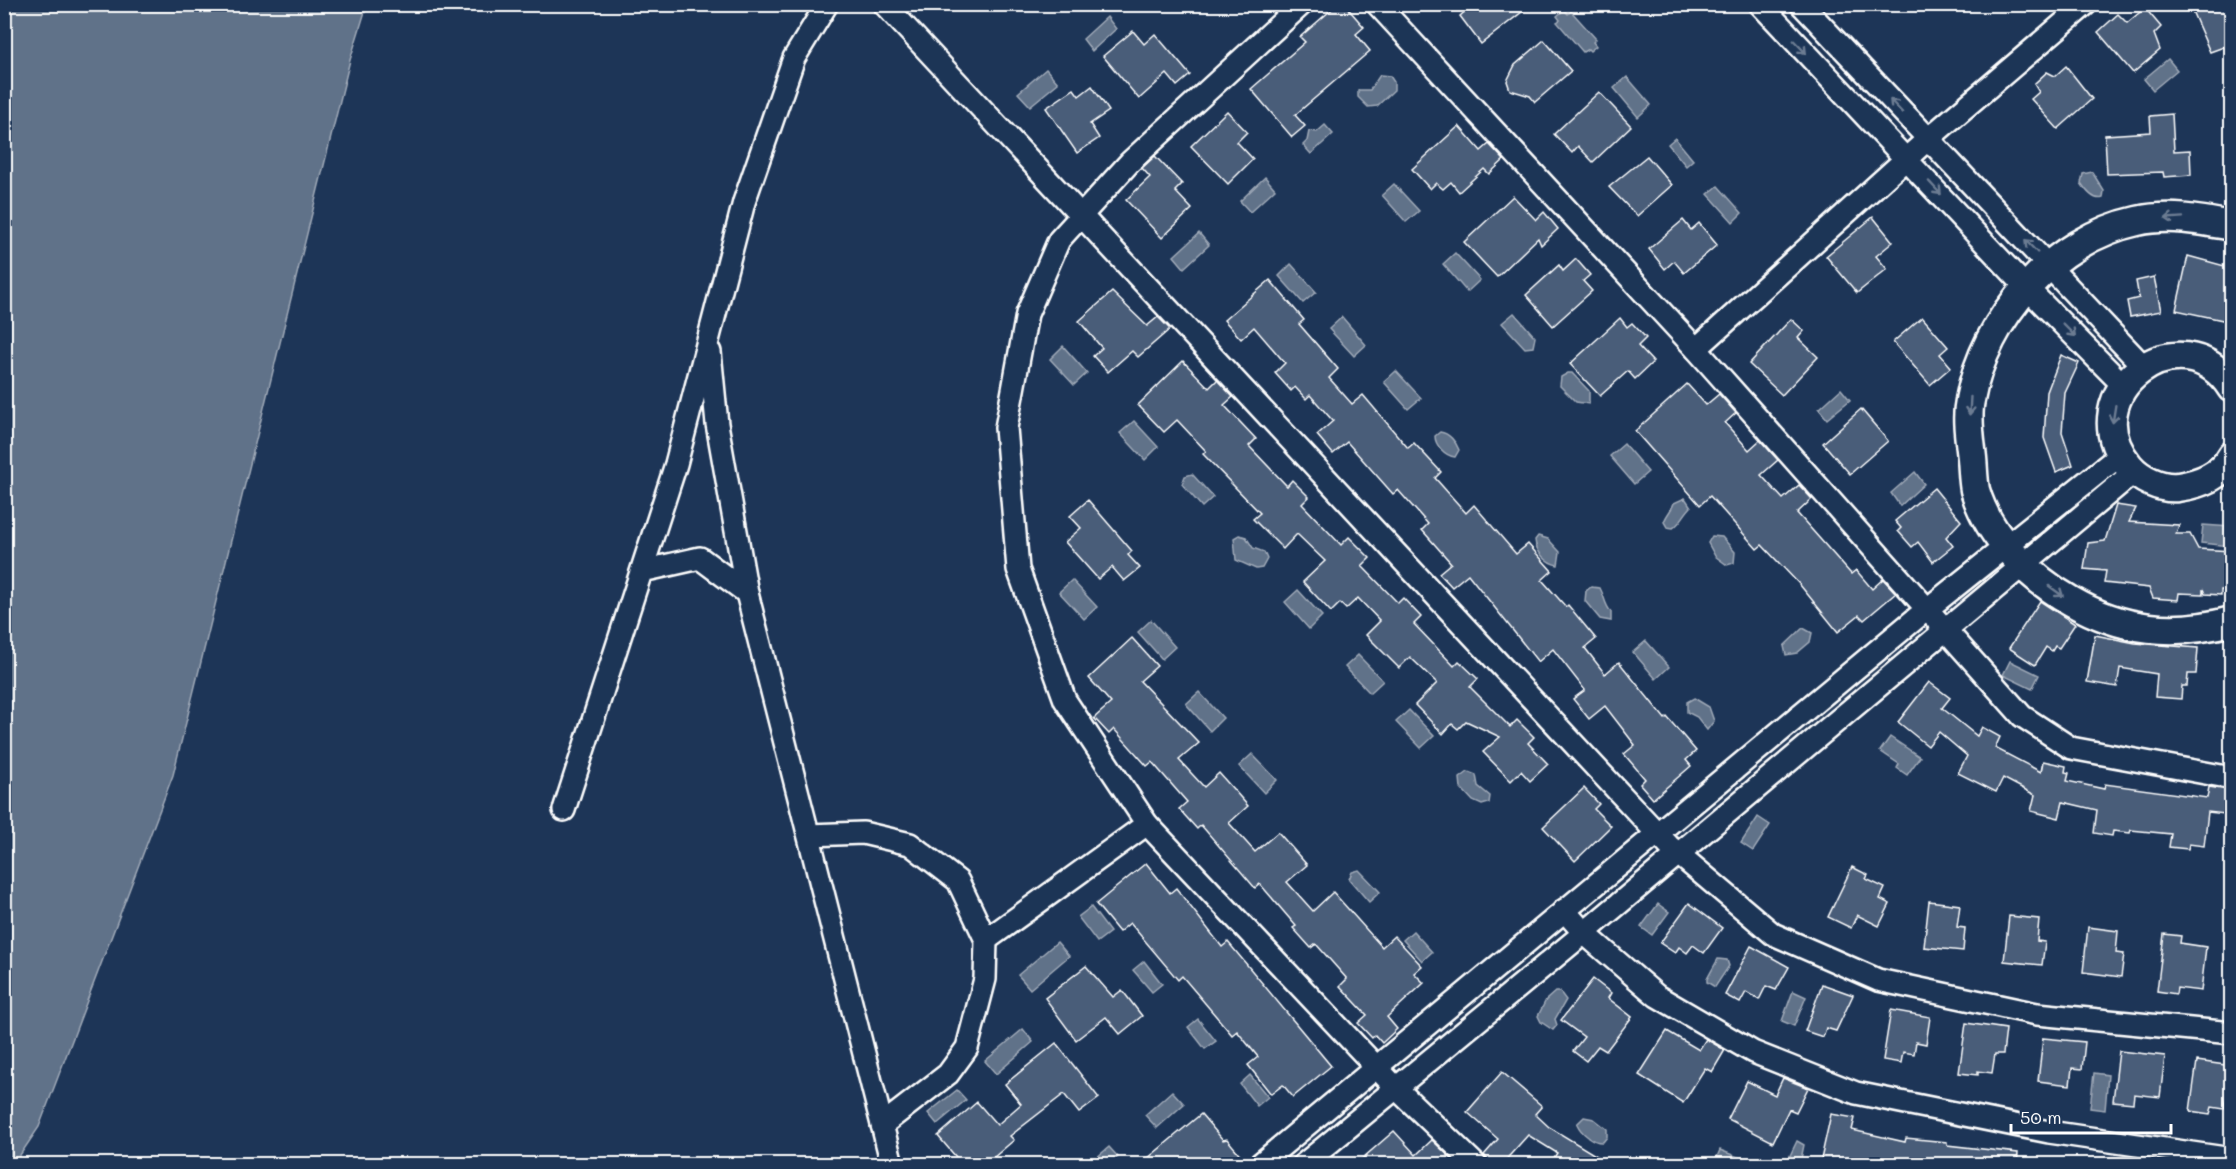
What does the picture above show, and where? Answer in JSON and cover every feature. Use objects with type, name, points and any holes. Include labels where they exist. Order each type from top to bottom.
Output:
[{"type":"street","points":[[564,810],[676,464],[744,202],[794,58],[827,4]]},
{"type":"street","points":[[884,4],[1656,833],[1773,934],[1878,980],[2037,1014],[2232,1033]]},
{"type":"street","points":[[1302,4],[1130,162],[1059,240],[1027,314],[1006,428],[1018,569],[1065,700],[1147,824],[1396,1088],[1475,1164]]},
{"type":"street","points":[[1377,4],[1696,349],[1944,631],[2022,716],[2071,748],[2232,778]]},
{"type":"street","points":[[1760,4],[2027,288],[2133,376]]},
{"type":"street","points":[[1801,4],[2049,265],[2133,376]]},
{"type":"street","points":[[1696,349],[1928,139],[2086,4]]},
{"type":"street","points":[[2232,226],[2184,218],[2138,220],[2101,232],[2049,265],[2009,310],[1984,350],[1969,401],[1975,490],[1996,533],[2015,555],[2058,594],[2098,616],[2150,629],[2200,629],[2232,621]]},
{"type":"street","points":[[709,338],[717,424],[747,593],[892,1164]]},
{"type":"street","points":[[2228,376],[2204,363],[2183,357],[2162,358],[2133,376],[2112,412],[2113,435],[2127,463],[2152,483],[2174,488],[2195,485],[2215,475],[2232,456]]},
{"type":"street","points":[[1304,1164],[1944,631],[2015,555],[2127,463]]},
{"type":"street","points":[[1260,1164],[1926,610],[2015,555]]},
{"type":"street","points":[[642,571],[700,558],[747,593]]},
{"type":"street","points":[[986,940],[1147,824]]},
{"type":"street","points":[[809,835],[863,833],[910,844],[958,881],[986,940],[985,979],[967,1048],[948,1074],[882,1125]]},
{"type":"street","points":[[1564,910],[1584,933],[1657,996],[1753,1052],[1856,1093],[2049,1132],[2232,1160]]},
{"type":"water","points":[[5,4],[367,5],[350,60],[173,775],[39,1127],[14,1164],[4,1164]]},
{"type":"water","points":[[1564,10],[1568,14],[1571,11],[1596,39],[1593,42],[1596,46],[1590,51],[1588,49],[1583,52],[1557,22],[1560,20],[1557,16]]},
{"type":"water","points":[[1107,17],[1116,29],[1092,51],[1083,39]]},
{"type":"water","points":[[2168,59],[2177,70],[2153,90],[2144,79]]},
{"type":"water","points":[[1046,69],[1058,83],[1030,106],[1018,93]]},
{"type":"water","points":[[1380,75],[1390,76],[1394,82],[1394,90],[1377,106],[1368,107],[1358,97],[1358,90],[1370,90]]},
{"type":"water","points":[[1627,77],[1651,105],[1638,117],[1614,88]]},
{"type":"water","points":[[1325,125],[1333,134],[1311,154],[1303,145],[1307,141],[1309,131],[1317,132]]},
{"type":"water","points":[[1675,138],[1693,160],[1686,166],[1668,144]]},
{"type":"water","points":[[2092,172],[2104,191],[2103,198],[2093,197],[2081,183],[2083,174]]},
{"type":"water","points":[[1265,177],[1275,189],[1250,212],[1240,201]]},
{"type":"water","points":[[1394,184],[1419,211],[1406,222],[1382,195]]},
{"type":"water","points":[[1718,186],[1742,213],[1733,222],[1708,194]]},
{"type":"water","points":[[1199,233],[1209,245],[1184,268],[1174,256]]},
{"type":"water","points":[[1455,253],[1480,280],[1467,292],[1443,264]]},
{"type":"water","points":[[1291,264],[1316,292],[1303,303],[1279,276]]},
{"type":"water","points":[[1514,313],[1535,337],[1533,347],[1525,348],[1502,323]]},
{"type":"water","points":[[1342,317],[1366,345],[1354,356],[1329,329]]},
{"type":"water","points":[[1063,346],[1087,373],[1074,385],[1050,359]]},
{"type":"water","points":[[1396,371],[1421,398],[1408,409],[1384,382]]},
{"type":"water","points":[[1572,373],[1589,391],[1589,404],[1576,402],[1560,386],[1561,377]]},
{"type":"water","points":[[1841,389],[1850,400],[1827,419],[1819,409]]},
{"type":"water","points":[[1134,421],[1158,447],[1145,460],[1120,433]]},
{"type":"water","points":[[1440,432],[1449,436],[1456,444],[1459,450],[1455,457],[1448,455],[1439,446],[1435,436]]},
{"type":"water","points":[[1624,444],[1648,472],[1634,484],[1610,456]]},
{"type":"water","points":[[1915,472],[1924,484],[1900,506],[1891,493]]},
{"type":"water","points":[[1192,474],[1213,497],[1202,507],[1182,484],[1185,476]]},
{"type":"water","points":[[1685,498],[1691,507],[1676,526],[1667,527],[1664,522],[1674,503]]},
{"type":"water","points":[[2203,525],[2231,527],[2231,546],[2201,543]]},
{"type":"water","points":[[1239,535],[1246,537],[1253,548],[1264,552],[1267,559],[1262,568],[1256,569],[1236,560],[1234,538]]},
{"type":"water","points":[[1538,536],[1548,539],[1560,552],[1558,565],[1549,562],[1540,553],[1535,540]]},
{"type":"water","points":[[1712,536],[1722,537],[1735,552],[1734,563],[1727,565],[1715,556],[1708,543]]},
{"type":"water","points":[[1072,580],[1097,607],[1084,619],[1059,592]]},
{"type":"water","points":[[1591,587],[1600,588],[1611,612],[1611,621],[1600,619],[1585,601],[1586,591]]},
{"type":"water","points":[[1298,590],[1322,616],[1309,629],[1285,602]]},
{"type":"water","points":[[1151,620],[1175,647],[1162,659],[1138,632]]},
{"type":"water","points":[[1803,628],[1812,633],[1810,642],[1797,653],[1786,655],[1784,646]]},
{"type":"water","points":[[1646,641],[1669,667],[1656,679],[1633,652]]},
{"type":"water","points":[[1358,655],[1383,681],[1370,693],[1345,667]]},
{"type":"water","points":[[2010,661],[2039,675],[2032,689],[2003,675]]},
{"type":"water","points":[[1199,692],[1223,718],[1210,731],[1186,704]]},
{"type":"water","points":[[1694,698],[1709,707],[1714,721],[1707,730],[1697,717],[1687,712],[1687,702]]},
{"type":"water","points":[[1409,710],[1434,736],[1421,748],[1396,722]]},
{"type":"water","points":[[1890,737],[1920,757],[1907,775],[1897,768],[1899,764],[1880,751]]},
{"type":"water","points":[[1252,754],[1277,780],[1264,793],[1239,766]]},
{"type":"water","points":[[1468,772],[1476,775],[1478,786],[1490,796],[1489,803],[1482,805],[1473,801],[1461,788],[1460,778]]},
{"type":"water","points":[[1758,817],[1770,825],[1753,851],[1741,843]]},
{"type":"water","points":[[1359,870],[1380,892],[1369,902],[1349,879],[1352,872]]},
{"type":"water","points":[[1658,904],[1669,912],[1652,935],[1641,927]]},
{"type":"water","points":[[1091,907],[1110,932],[1097,942],[1078,917]]},
{"type":"water","points":[[1413,931],[1432,952],[1422,961],[1403,940]]},
{"type":"water","points":[[1057,942],[1069,956],[1030,989],[1018,975]]},
{"type":"water","points":[[1718,959],[1727,960],[1729,966],[1715,987],[1707,982],[1707,979]]},
{"type":"water","points":[[1144,961],[1162,984],[1152,992],[1133,970]]},
{"type":"water","points":[[1793,991],[1806,997],[1794,1026],[1782,1021]]},
{"type":"water","points":[[1555,992],[1560,992],[1566,1000],[1555,1019],[1557,1025],[1553,1030],[1541,1022],[1538,1016],[1546,1000]]},
{"type":"water","points":[[1198,1019],[1216,1041],[1205,1049],[1188,1027]]},
{"type":"water","points":[[1023,1029],[1033,1042],[996,1074],[985,1061]]},
{"type":"water","points":[[2094,1073],[2108,1075],[2105,1110],[2090,1108]]},
{"type":"water","points":[[1250,1075],[1268,1097],[1257,1106],[1240,1084]]},
{"type":"water","points":[[957,1090],[966,1100],[937,1124],[928,1113]]},
{"type":"water","points":[[1172,1091],[1184,1104],[1157,1128],[1145,1115]]},
{"type":"water","points":[[1584,1117],[1594,1119],[1607,1129],[1607,1137],[1603,1142],[1591,1139],[1581,1131],[1577,1124]]},
{"type":"water","points":[[1797,1141],[1804,1145],[1801,1159],[1804,1164],[1786,1164]]},
{"type":"water","points":[[1109,1147],[1118,1157],[1109,1164],[1089,1164]]},
{"type":"water","points":[[1720,1150],[1750,1162],[1749,1164],[1714,1164]]},
{"type":"building","points":[[1338,4],[1344,4],[1364,27],[1356,34],[1370,51],[1295,115],[1305,126],[1292,137],[1251,89],[1305,42],[1300,37]]},
{"type":"building","points":[[1473,4],[1532,4],[1481,44],[1460,16]]},
{"type":"building","points":[[2189,4],[2232,4],[2232,44],[2210,52]]},
{"type":"building","points":[[2145,8],[2161,27],[2154,34],[2160,50],[2133,73],[2098,32],[2118,14],[2127,23]]},
{"type":"building","points":[[1133,31],[1144,44],[1155,34],[1190,75],[1177,86],[1167,74],[1139,99],[1103,56]]},
{"type":"building","points":[[1544,40],[1571,71],[1535,102],[1530,96],[1510,90],[1507,81],[1515,65]]},
{"type":"building","points":[[2066,66],[2092,99],[2058,129],[2031,99],[2039,92],[2034,84],[2047,72],[2055,76]]},
{"type":"building","points":[[1092,86],[1109,111],[1090,124],[1099,138],[1077,153],[1046,108],[1074,89],[1079,96]]},
{"type":"building","points":[[1599,92],[1631,126],[1593,162],[1578,146],[1572,153],[1554,134]]},
{"type":"building","points":[[1227,111],[1247,132],[1237,142],[1253,159],[1228,184],[1191,146]]},
{"type":"building","points":[[2172,114],[2174,151],[2190,150],[2191,175],[2164,177],[2163,172],[2107,174],[2105,135],[2151,132],[2150,116]]},
{"type":"building","points":[[1459,126],[1481,151],[1489,144],[1504,160],[1489,174],[1484,169],[1459,192],[1451,182],[1443,189],[1436,183],[1430,189],[1412,169]]},
{"type":"building","points":[[1155,156],[1182,184],[1175,191],[1192,209],[1162,238],[1126,200],[1150,177],[1142,168]]},
{"type":"building","points":[[1647,156],[1672,185],[1637,216],[1609,187]]},
{"type":"building","points":[[1513,196],[1536,220],[1544,212],[1558,229],[1541,245],[1538,238],[1497,277],[1464,242]]},
{"type":"building","points":[[1873,217],[1893,242],[1876,256],[1887,269],[1857,293],[1826,256]]},
{"type":"building","points":[[1683,220],[1691,230],[1699,223],[1717,245],[1684,273],[1674,261],[1665,269],[1649,249]]},
{"type":"building","points":[[2188,256],[2232,268],[2232,322],[2176,310]]},
{"type":"building","points":[[1576,259],[1590,275],[1583,281],[1592,291],[1553,326],[1526,295],[1559,265],[1563,271]]},
{"type":"building","points":[[2154,277],[2161,311],[2130,317],[2127,301],[2139,298],[2136,281]]},
{"type":"building","points":[[1270,280],[1304,320],[1299,324],[1338,369],[1329,378],[1352,404],[1363,395],[1408,448],[1414,443],[1441,472],[1435,478],[1466,513],[1474,505],[1516,554],[1528,544],[1552,571],[1542,580],[1566,607],[1568,605],[1596,639],[1585,648],[1605,674],[1619,662],[1665,719],[1667,717],[1696,751],[1686,760],[1691,766],[1653,799],[1640,784],[1645,779],[1624,754],[1635,745],[1605,706],[1589,719],[1573,699],[1585,690],[1553,649],[1538,662],[1468,574],[1452,587],[1439,573],[1451,563],[1422,530],[1428,524],[1398,490],[1393,494],[1347,442],[1333,454],[1317,435],[1333,421],[1310,395],[1306,399],[1295,387],[1291,391],[1275,373],[1285,363],[1254,327],[1241,339],[1224,320]]},
{"type":"building","points":[[1112,292],[1147,326],[1158,317],[1170,329],[1138,357],[1132,351],[1108,372],[1093,356],[1102,348],[1079,321]]},
{"type":"building","points":[[1922,317],[1948,347],[1940,354],[1951,367],[1930,385],[1893,342]]},
{"type":"building","points":[[1620,318],[1627,327],[1632,323],[1646,338],[1638,346],[1653,362],[1635,379],[1628,371],[1600,396],[1570,364]]},
{"type":"building","points":[[1791,319],[1804,331],[1798,338],[1818,357],[1782,395],[1749,364]]},
{"type":"building","points":[[2061,355],[2079,363],[2065,393],[2062,432],[2073,465],[2056,472],[2044,438],[2047,392]]},
{"type":"building","points":[[1183,361],[1209,388],[1217,380],[1233,397],[1224,405],[1256,439],[1249,446],[1287,486],[1292,480],[1309,497],[1302,504],[1341,545],[1349,537],[1370,558],[1362,566],[1398,603],[1403,598],[1421,617],[1414,624],[1454,666],[1459,661],[1478,679],[1470,687],[1510,727],[1517,720],[1534,737],[1528,743],[1548,764],[1530,781],[1521,771],[1511,781],[1483,752],[1500,737],[1466,721],[1458,729],[1452,724],[1443,734],[1415,705],[1437,683],[1410,657],[1399,668],[1366,635],[1380,621],[1358,598],[1346,609],[1340,603],[1331,612],[1303,582],[1325,561],[1297,534],[1283,549],[1253,519],[1260,513],[1203,454],[1206,451],[1177,420],[1164,432],[1138,405]]},
{"type":"building","points":[[1687,384],[1706,405],[1719,394],[1736,413],[1725,423],[1749,450],[1760,440],[1778,460],[1761,475],[1783,499],[1799,485],[1812,499],[1797,513],[1851,574],[1856,570],[1872,589],[1883,579],[1896,593],[1864,620],[1859,615],[1838,632],[1800,585],[1762,545],[1757,549],[1710,496],[1700,505],[1635,431]]},
{"type":"building","points":[[1861,409],[1888,441],[1850,474],[1823,443]]},
{"type":"building","points":[[1934,488],[1961,521],[1946,537],[1953,546],[1933,562],[1918,542],[1912,547],[1898,531],[1901,528],[1895,521]]},
{"type":"building","points":[[1088,500],[1132,551],[1128,555],[1140,568],[1124,581],[1112,567],[1098,579],[1065,542],[1081,528],[1070,516]]},
{"type":"building","points":[[2116,505],[2136,508],[2129,522],[2179,525],[2176,534],[2190,534],[2198,549],[2232,551],[2232,590],[2221,590],[2221,595],[2205,594],[2203,589],[2203,594],[2179,593],[2178,600],[2153,598],[2149,588],[2104,583],[2106,571],[2084,569],[2088,543],[2105,541]]},
{"type":"building","points":[[2040,601],[2075,624],[2059,648],[2055,646],[2052,651],[2046,647],[2035,665],[2009,648]]},
{"type":"building","points":[[2095,635],[2135,643],[2198,648],[2196,674],[2188,674],[2187,686],[2182,686],[2181,699],[2155,697],[2157,674],[2120,668],[2117,687],[2087,682]]},
{"type":"building","points":[[1132,638],[1157,666],[1140,681],[1199,743],[1179,760],[1204,787],[1219,773],[1248,806],[1229,823],[1255,852],[1278,832],[1307,865],[1287,882],[1313,911],[1333,892],[1382,947],[1394,936],[1422,966],[1414,973],[1424,983],[1387,1017],[1397,1029],[1382,1043],[1375,1035],[1372,1038],[1358,1023],[1367,1015],[1340,986],[1347,979],[1316,944],[1311,948],[1293,928],[1296,926],[1260,884],[1255,888],[1201,825],[1197,829],[1179,809],[1187,802],[1152,762],[1147,766],[1114,729],[1109,734],[1094,718],[1111,703],[1089,678]]},
{"type":"building","points":[[1929,682],[1950,698],[1942,708],[1977,736],[1982,727],[2000,737],[1995,748],[2041,772],[2043,761],[2066,766],[2065,772],[2069,773],[2067,781],[2104,789],[2105,784],[2207,798],[2209,787],[2228,790],[2225,814],[2208,812],[2204,846],[2189,844],[2188,849],[2169,847],[2171,834],[2131,830],[2130,833],[2113,831],[2112,836],[2094,833],[2097,810],[2063,802],[2059,818],[2031,811],[2035,795],[2003,778],[1996,792],[1958,773],[1967,756],[1939,732],[1928,746],[1898,722]]},
{"type":"building","points":[[1584,788],[1599,804],[1594,809],[1611,826],[1575,861],[1543,827]]},
{"type":"building","points":[[1146,863],[1170,893],[1176,888],[1222,947],[1228,942],[1331,1066],[1293,1097],[1283,1085],[1271,1094],[1248,1065],[1258,1057],[1237,1031],[1232,1035],[1182,976],[1178,980],[1130,923],[1119,932],[1096,904]]},
{"type":"building","points":[[1852,867],[1868,875],[1866,879],[1885,888],[1880,899],[1890,904],[1879,926],[1857,915],[1851,928],[1828,917]]},
{"type":"building","points":[[1929,901],[1960,905],[1957,927],[1965,928],[1963,951],[1924,947]]},
{"type":"building","points":[[1689,903],[1722,928],[1704,953],[1693,945],[1687,953],[1679,947],[1675,953],[1660,943]]},
{"type":"building","points":[[2009,916],[2039,919],[2037,941],[2045,942],[2042,965],[2004,961]]},
{"type":"building","points":[[2088,927],[2118,931],[2116,953],[2124,954],[2121,977],[2083,972]]},
{"type":"building","points":[[2164,934],[2181,936],[2180,943],[2206,947],[2201,991],[2177,988],[2176,994],[2157,991]]},
{"type":"building","points":[[1751,946],[1789,967],[1776,990],[1766,986],[1759,1000],[1746,992],[1740,1003],[1725,995]]},
{"type":"building","points":[[1086,966],[1113,997],[1122,990],[1142,1016],[1120,1034],[1106,1017],[1076,1040],[1045,998]]},
{"type":"building","points":[[1593,979],[1611,993],[1608,998],[1632,1017],[1606,1051],[1598,1046],[1586,1061],[1573,1051],[1584,1037],[1561,1020]]},
{"type":"building","points":[[1822,984],[1853,995],[1836,1031],[1826,1028],[1823,1037],[1805,1031]]},
{"type":"building","points":[[1891,1010],[1930,1017],[1926,1044],[1916,1042],[1914,1054],[1903,1052],[1901,1063],[1883,1060]]},
{"type":"building","points":[[1966,1023],[2006,1029],[2003,1054],[1995,1054],[1992,1073],[1978,1071],[1978,1075],[1959,1073]]},
{"type":"building","points":[[1667,1031],[1699,1050],[1706,1039],[1725,1050],[1712,1072],[1705,1068],[1683,1103],[1639,1075]]},
{"type":"building","points":[[2043,1038],[2085,1042],[2082,1069],[2072,1068],[2070,1085],[2038,1081]]},
{"type":"building","points":[[1056,1043],[1099,1098],[1079,1113],[1064,1094],[1010,1136],[1014,1140],[986,1164],[962,1164],[938,1136],[977,1102],[997,1125],[1021,1104],[1005,1084]]},
{"type":"building","points":[[2119,1051],[2165,1056],[2160,1097],[2134,1094],[2133,1103],[2113,1101]]},
{"type":"building","points":[[2197,1061],[2232,1066],[2232,1093],[2227,1092],[2224,1109],[2212,1107],[2210,1114],[2190,1111]]},
{"type":"building","points":[[1502,1072],[1542,1106],[1535,1114],[1549,1127],[1610,1164],[1550,1164],[1557,1153],[1528,1135],[1502,1164],[1492,1164],[1484,1155],[1498,1139],[1467,1112]]},
{"type":"building","points":[[1783,1078],[1808,1088],[1796,1112],[1789,1109],[1773,1142],[1728,1119],[1747,1081],[1775,1095]]},
{"type":"building","points":[[1201,1114],[1223,1140],[1227,1139],[1248,1164],[1141,1164]]},
{"type":"building","points":[[1831,1114],[1855,1118],[1852,1130],[1905,1142],[1906,1138],[2018,1153],[2017,1164],[1898,1164],[1865,1158],[1864,1164],[1820,1164]]},
{"type":"building","points":[[1394,1131],[1416,1155],[1432,1140],[1457,1164],[1356,1164]]}]
